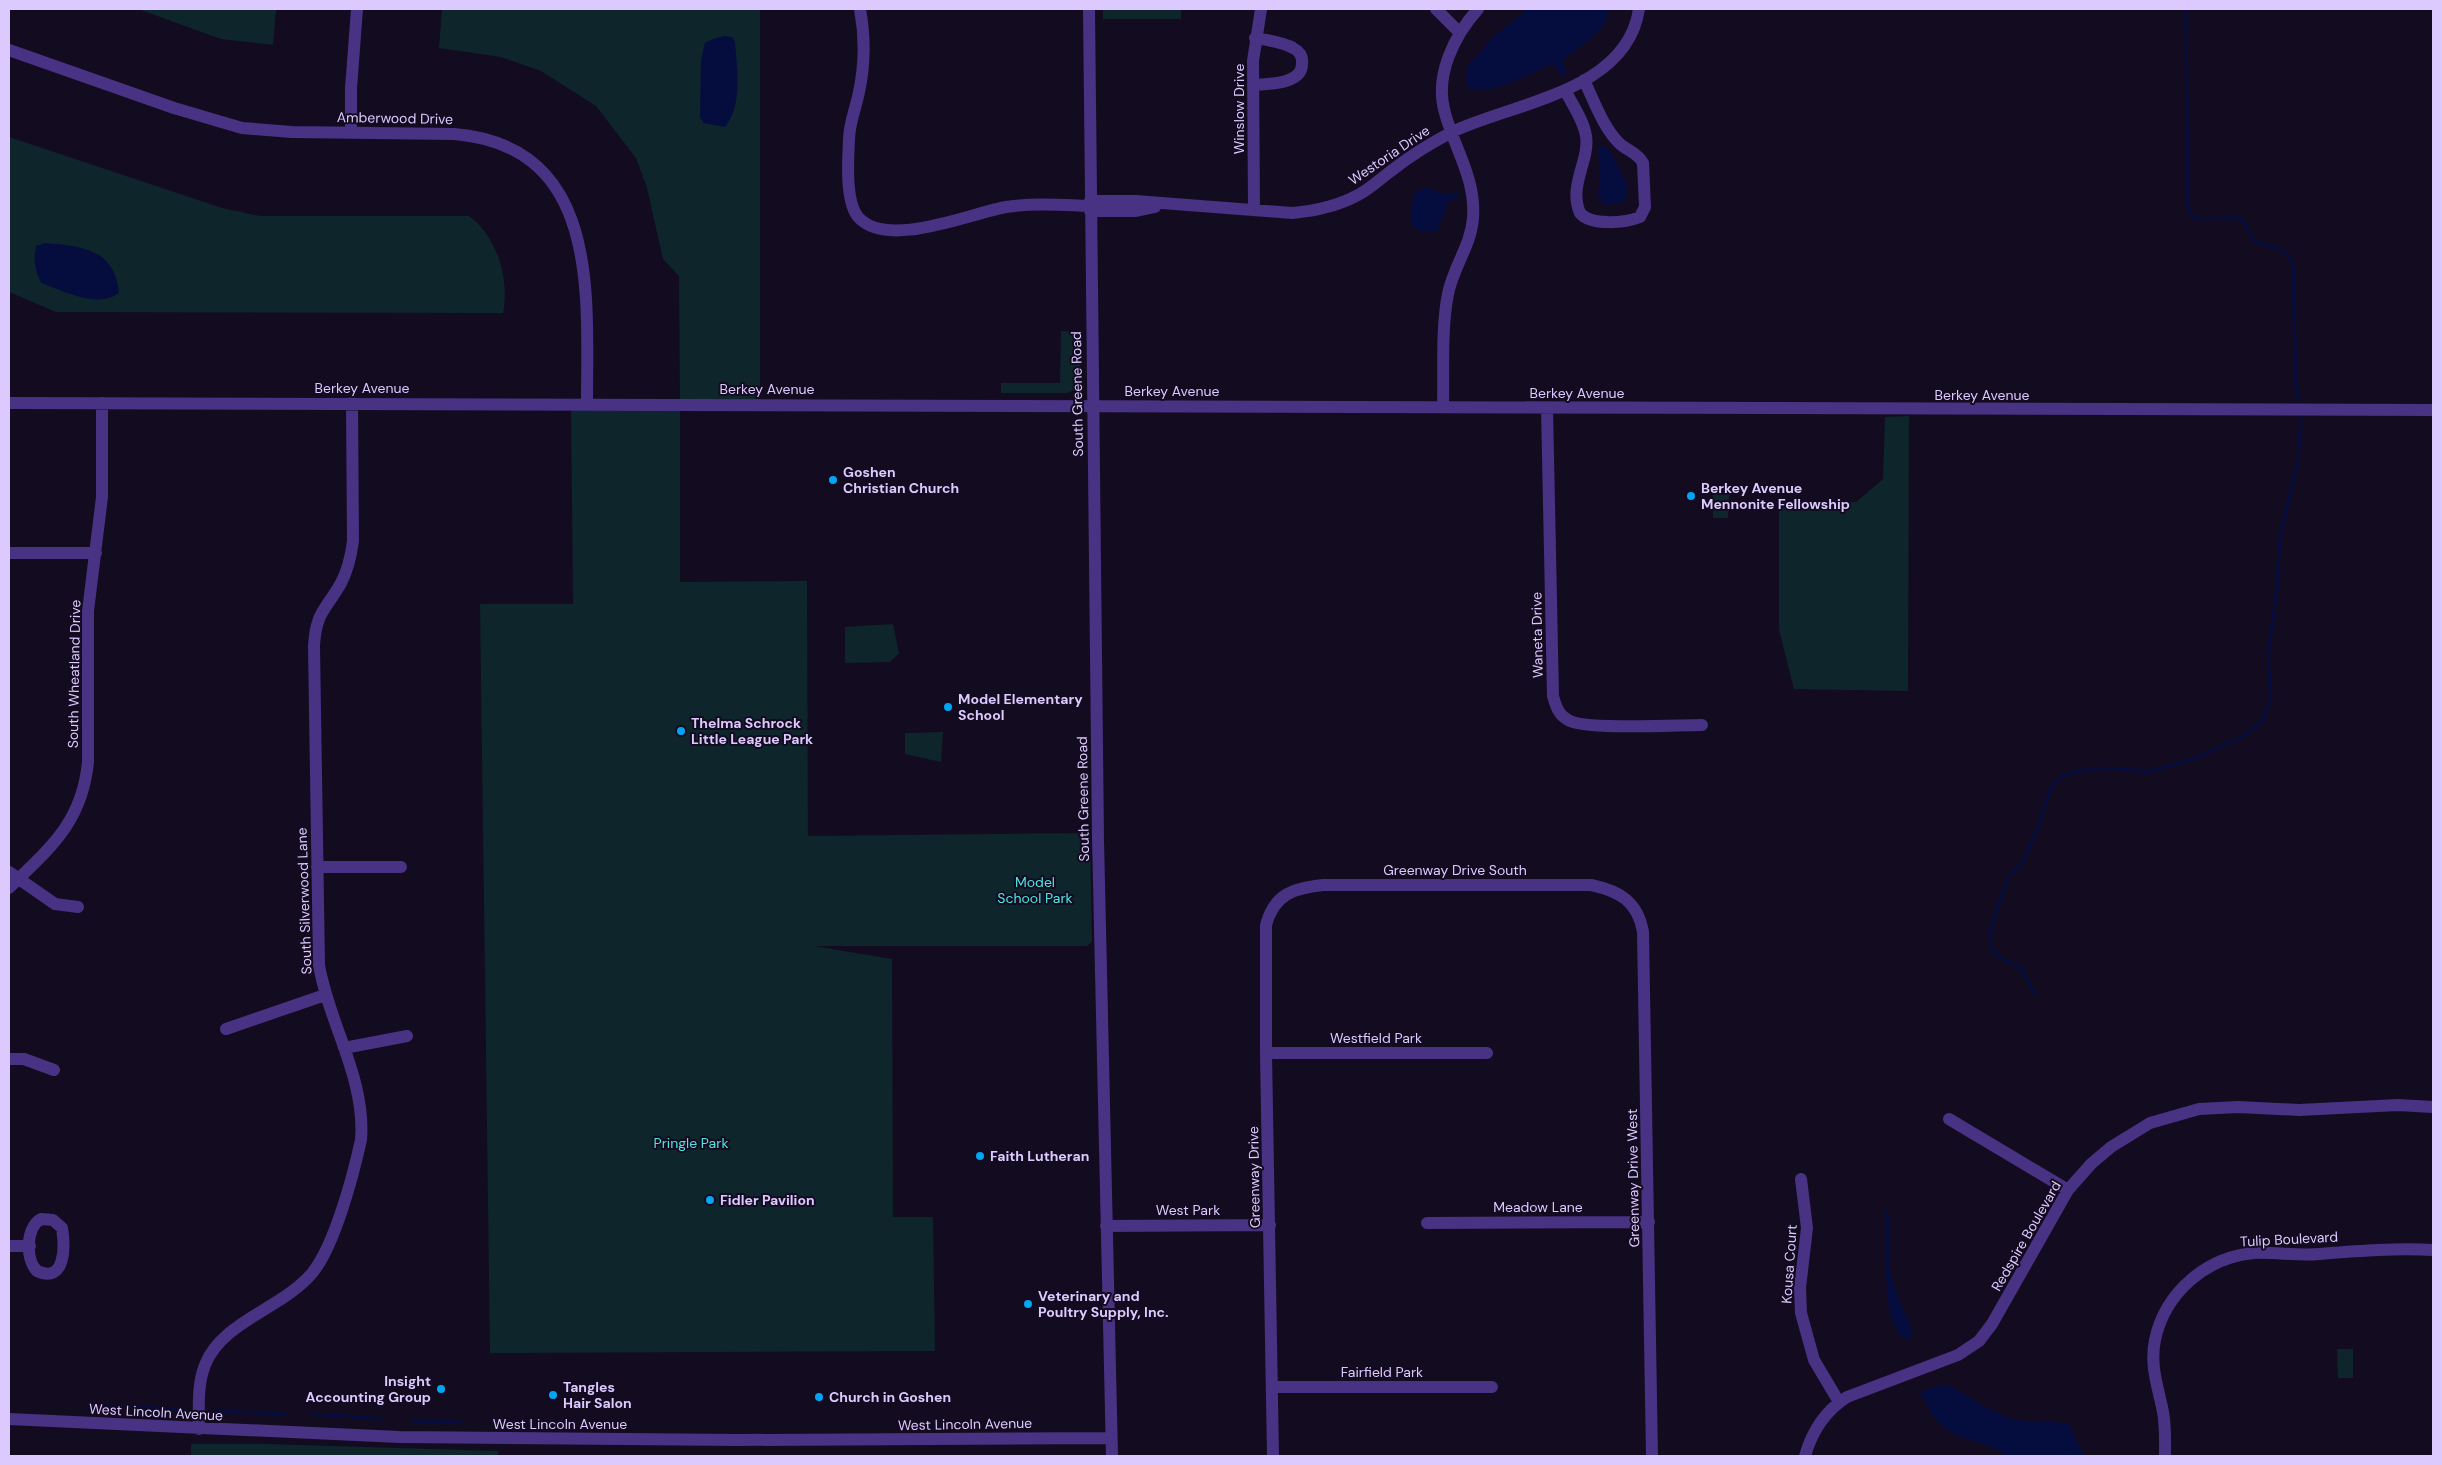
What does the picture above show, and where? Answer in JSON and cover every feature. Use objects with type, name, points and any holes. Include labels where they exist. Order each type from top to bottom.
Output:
[{"type":"street","points":[[351,133],[351,88],[357,9]]},
{"type":"street","name":"Westoria Drive","points":[[860,9],[864,35],[864,58],[862,80],[850,129],[848,154],[850,198],[859,218],[871,226],[885,229],[937,226],[990,211],[1016,206],[1090,206],[1136,201],[1168,205],[1199,205],[1292,213],[1309,211],[1339,203],[1361,193],[1408,158],[1452,132],[1536,103],[1584,80],[1617,54],[1626,43],[1633,29],[1639,9]]},
{"type":"street","name":"South Greene Road","points":[[1089,9],[1092,405],[1106,1226],[1112,1456]]},
{"type":"street","name":"Winslow Drive","points":[[1254,210],[1253,85],[1255,38],[1261,9]]},
{"type":"street","points":[[1436,9],[1460,33]]},
{"type":"street","points":[[1443,407],[1448,293],[1466,248],[1473,219],[1474,201],[1469,173],[1443,106],[1443,82],[1451,50],[1460,33],[1478,9]]},
{"type":"street","points":[[1253,85],[1294,78],[1301,71],[1303,62],[1301,54],[1292,47],[1255,38]]},
{"type":"street","name":"Amberwood Drive","points":[[9,50],[224,124],[269,131],[454,134],[474,136],[512,150],[531,161],[554,184],[571,217],[584,276],[587,403]]},
{"type":"street","points":[[1565,90],[1586,136],[1585,153],[1578,175],[1580,213],[1583,217],[1595,221],[1628,221],[1640,216],[1645,207],[1643,163],[1641,158],[1619,143],[1611,133],[1584,80]]},
{"type":"street","name":"Berkey Avenue","points":[[9,403],[587,403],[2433,410]]},
{"type":"street","name":"South Wheatland Drive","points":[[9,888],[14,875],[64,833],[80,803],[84,789],[88,762],[88,611],[102,497],[102,403]]},
{"type":"street","name":"South Silverwood Lane","points":[[199,1429],[200,1383],[205,1364],[215,1346],[228,1333],[302,1283],[320,1262],[330,1244],[357,1156],[362,1123],[360,1098],[325,995],[319,965],[317,867],[315,635],[321,612],[340,584],[351,557],[353,541],[352,403]]},
{"type":"street","name":"Waneta Drive","points":[[1547,408],[1553,696],[1556,707],[1561,715],[1582,725],[1702,725]]},
{"type":"street","points":[[9,553],[96,553]]},
{"type":"street","points":[[317,867],[401,867]]},
{"type":"street","points":[[14,875],[55,904],[78,907]]},
{"type":"street","name":"Greenway Drive South","points":[[1278,900],[1296,890],[1323,885],[1591,885],[1609,888],[1621,894],[1630,902]]},
{"type":"street","name":"Greenway Drive","points":[[1273,1456],[1266,1053],[1266,925],[1269,913],[1278,900]]},
{"type":"street","name":"Greenway Drive West","points":[[1630,902],[1640,920],[1642,932],[1652,1456]]},
{"type":"street","points":[[226,1029],[325,995]]},
{"type":"street","points":[[344,1048],[407,1036]]},
{"type":"street","name":"Westfield Park","points":[[1266,1053],[1487,1053]]},
{"type":"street","points":[[9,1059],[24,1059],[54,1070]]},
{"type":"street","name":"Redspire Boulevard","points":[[1805,1456],[1819,1424],[1828,1411],[1839,1402],[1852,1395],[1954,1358],[1979,1341],[1992,1324],[2068,1190],[2091,1164],[2111,1147],[2150,1123],[2199,1109],[2238,1107],[2299,1110],[2398,1105],[2433,1107]]},
{"type":"street","points":[[1950,1119],[2068,1190]]},
{"type":"street","name":"Kousa Court","points":[[1801,1180],[1807,1223],[1800,1288],[1802,1319],[1814,1360],[1839,1402]]},
{"type":"street","name":"Meadow Lane","points":[[1427,1223],[1649,1222]]},
{"type":"street","name":"West Park","points":[[1106,1226],[1270,1225]]},
{"type":"street","points":[[9,1246],[30,1246]]},
{"type":"street","name":"Tulip Boulevard","points":[[2165,1456],[2164,1426],[2153,1372],[2153,1354],[2159,1326],[2166,1311],[2190,1280],[2225,1259],[2256,1253],[2318,1254],[2391,1249],[2433,1250]]},
{"type":"street","name":"Fairfield Park","points":[[1272,1387],[1492,1387]]},
{"type":"street","name":"West Lincoln Avenue","points":[[9,1419],[400,1437],[530,1439],[1111,1438]]},
{"type":"green space","points":[[138,9],[276,9],[273,45],[221,39]]},
{"type":"green space","name":"Pringle Park","points":[[442,9],[760,9],[760,404],[680,404],[680,582],[807,581],[808,836],[1090,833],[1092,942],[1087,946],[814,946],[892,959],[893,1217],[933,1217],[935,1351],[490,1353],[480,604],[573,604],[571,403],[680,403],[679,276],[663,259],[647,188],[636,158],[596,106],[541,71],[501,57],[439,48]]},
{"type":"green space","points":[[1103,9],[1181,9],[1181,19],[1103,19]]},
{"type":"green space","points":[[9,137],[222,208],[260,216],[469,216],[487,235],[499,260],[505,287],[503,313],[56,312],[9,292]]},
{"type":"green space","points":[[1061,331],[1078,332],[1081,334],[1080,382],[1077,389],[1067,393],[1001,393],[1001,383],[1060,383]]},
{"type":"green space","points":[[1909,416],[1908,691],[1794,689],[1779,630],[1779,502],[1856,502],[1883,479],[1885,417]]},
{"type":"green space","points":[[1713,494],[1729,495],[1728,518],[1713,518]]},
{"type":"green space","points":[[893,624],[899,653],[890,662],[845,663],[845,627]]},
{"type":"green space","points":[[943,732],[941,762],[905,754],[905,733]]},
{"type":"green space","points":[[2337,1349],[2353,1349],[2353,1378],[2338,1378]]},
{"type":"green space","points":[[191,1444],[266,1444],[498,1451],[498,1456],[191,1456]]},
{"type":"shaded area","points":[[1528,9],[1609,9],[1604,25],[1598,32],[1563,60],[1567,74],[1562,77],[1555,66],[1550,65],[1499,87],[1478,91],[1470,89],[1466,83],[1467,66],[1494,36]]},
{"type":"shaded area","points":[[725,36],[732,37],[735,42],[738,86],[731,118],[725,127],[704,123],[700,117],[701,60],[705,43]]},
{"type":"shaded area","points":[[1601,145],[1608,148],[1628,185],[1626,198],[1621,203],[1605,205],[1598,197],[1600,172],[1598,149]]},
{"type":"shaded area","points":[[1427,188],[1445,194],[1459,193],[1459,197],[1449,201],[1437,231],[1422,232],[1412,226],[1410,218],[1414,194],[1416,191]]},
{"type":"shaded area","points":[[45,243],[84,249],[104,259],[111,267],[116,278],[119,293],[111,297],[91,299],[70,294],[41,283],[35,265],[35,251],[36,246]]},
{"type":"shaded area","points":[[1886,1208],[1890,1223],[1890,1270],[1912,1329],[1912,1337],[1909,1339],[1901,1338],[1891,1318],[1887,1291],[1885,1250]]},
{"type":"shaded area","points":[[1947,1385],[1999,1414],[2008,1417],[2024,1421],[2069,1424],[2084,1456],[2006,1456],[1990,1447],[1954,1434],[1936,1420],[1920,1392],[1936,1386]]},
{"type":"waterway","points":[[2186,9],[2188,207],[2192,216],[2196,219],[2240,218],[2250,231],[2253,240],[2281,250],[2289,257],[2293,264],[2296,390],[2299,400]]},
{"type":"waterway","points":[[2035,994],[2021,968],[2001,958],[1991,949],[1990,934],[1997,908],[2010,874],[2021,865],[2035,835],[2051,788],[2062,776],[2088,769],[2111,768],[2148,772],[2196,758],[2242,737],[2261,723],[2271,699],[2268,656],[2277,588],[2280,536],[2298,462],[2301,418]]},
{"type":"waterway","points":[[91,1405],[178,1409]]},
{"type":"waterway","points":[[215,1411],[285,1414]]},
{"type":"waterway","points":[[312,1414],[383,1419]]},
{"type":"waterway","points":[[413,1421],[461,1422]]},
{"type":"place","name":"Goshen Christian Church","points":[[833,480]]},
{"type":"place","name":"Berkey Avenue Mennonite Fellowship","points":[[1691,496]]},
{"type":"place","name":"Model Elementary School","points":[[948,707]]},
{"type":"place","name":"Thelma Schrock Little League Park","points":[[681,731]]},
{"type":"place","name":"Faith Lutheran","points":[[980,1156]]},
{"type":"place","name":"Fidler Pavilion","points":[[710,1200]]},
{"type":"place","name":"Veterinary and Poultry Supply, Inc.","points":[[1028,1304]]},
{"type":"place","name":"Insight Accounting Group","points":[[441,1389]]},
{"type":"place","name":"Tangles Hair Salon","points":[[553,1395]]},
{"type":"place","name":"Church in Goshen","points":[[819,1397]]},
{"type":"park label","name":"Model School Park","points":[[1035,890]]}]
